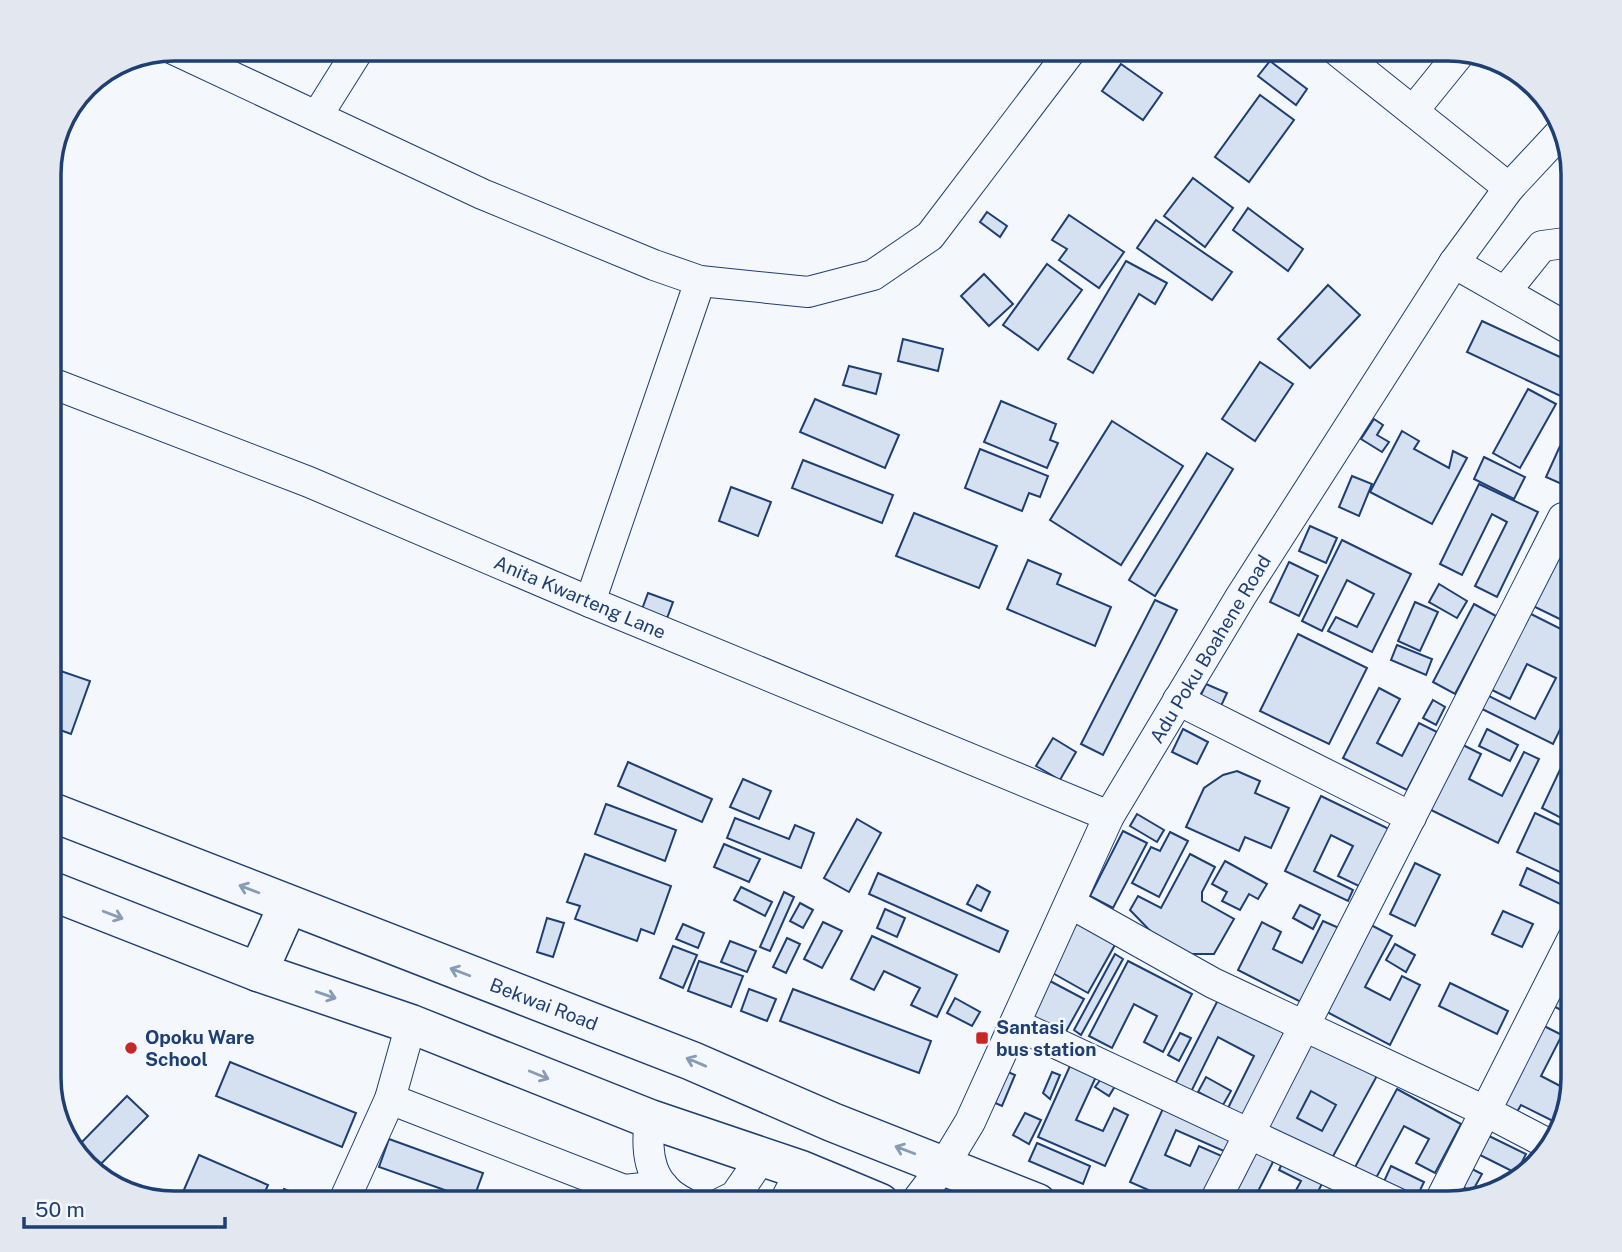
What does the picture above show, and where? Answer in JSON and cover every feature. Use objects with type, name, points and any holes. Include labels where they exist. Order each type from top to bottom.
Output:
[{"type":"highway","name":"Bekwai Road","points":[[61,816],[692,1061],[832,1122],[1008,1191]]},
{"type":"highway","points":[[61,895],[258,972],[411,1024],[650,1119],[762,1157],[793,1187],[815,1191]]},
{"type":"highway","points":[[258,972],[288,905]]},
{"type":"street","points":[[197,61],[482,194],[654,265],[700,281],[808,292],[873,275],[930,236],[1063,61]]},
{"type":"street","points":[[317,116],[351,61]]},
{"type":"street","points":[[1350,61],[1509,188]]},
{"type":"street","points":[[1413,111],[1453,61]]},
{"type":"street","name":"Adu Poku Boahene Road","points":[[924,1191],[944,1165],[970,1122],[1109,816],[1178,700],[1241,596],[1454,263],[1509,188],[1555,139]]},
{"type":"street","points":[[1505,292],[1542,246],[1561,244]]},
{"type":"street","points":[[1454,263],[1561,324]]},
{"type":"street","points":[[590,602],[700,281]]},
{"type":"street","name":"Anita Kwarteng Lane","points":[[61,387],[309,482],[590,602],[1109,816]]},
{"type":"street","points":[[1220,1191],[1561,522]]},
{"type":"street","points":[[1178,700],[1411,817]]},
{"type":"street","points":[[1070,902],[1213,983],[1487,1112],[1541,1140]]},
{"type":"street","points":[[1444,1191],[1561,962]]},
{"type":"street","points":[[348,1191],[390,1099],[411,1024]]},
{"type":"street","points":[[1015,1024],[1370,1191]]},
{"type":"street","points":[[390,1099],[624,1189],[641,1191]]},
{"type":"street","points":[[650,1119],[646,1146],[654,1174],[670,1191]]},
{"type":"street","points":[[739,1191],[762,1157]]},
{"type":"building","points":[[1270,61],[1307,89],[1296,105],[1258,76]]},
{"type":"building","points":[[1121,64],[1162,93],[1143,120],[1102,91]]},
{"type":"building","points":[[1260,95],[1294,120],[1249,182],[1215,157]]},
{"type":"building","points":[[1193,178],[1233,208],[1205,247],[1164,216]]},
{"type":"building","points":[[1248,208],[1303,249],[1288,271],[1233,230]]},
{"type":"building","points":[[987,212],[1007,226],[1000,237],[980,222]]},
{"type":"building","points":[[1069,215],[1124,252],[1099,288],[1059,260],[1067,249],[1052,240]]},
{"type":"building","points":[[1156,220],[1232,272],[1212,300],[1137,248]]},
{"type":"building","points":[[1126,261],[1167,283],[1155,304],[1139,294],[1093,373],[1068,359]]},
{"type":"building","points":[[1047,264],[1082,290],[1038,350],[1003,325]]},
{"type":"building","points":[[984,274],[1013,304],[989,326],[961,296]]},
{"type":"building","points":[[1328,285],[1360,315],[1310,368],[1278,339]]},
{"type":"building","points":[[1482,321],[1561,357],[1561,396],[1467,352]]},
{"type":"building","points":[[903,339],[943,349],[938,371],[898,361]]},
{"type":"building","points":[[1260,362],[1293,384],[1255,441],[1222,419]]},
{"type":"building","points":[[849,366],[881,374],[876,394],[843,385]]},
{"type":"building","points":[[1528,389],[1556,404],[1520,468],[1493,453]]},
{"type":"building","points":[[815,399],[899,435],[885,468],[800,432]]},
{"type":"building","points":[[1001,401],[1056,424],[1050,440],[1058,443],[1047,468],[984,442]]},
{"type":"building","points":[[1374,419],[1383,425],[1377,435],[1389,442],[1382,452],[1361,439]]},
{"type":"building","points":[[1112,421],[1183,466],[1121,565],[1050,520]]},
{"type":"building","points":[[1402,431],[1419,441],[1414,449],[1449,468],[1453,451],[1467,458],[1432,524],[1370,492]]},
{"type":"building","points":[[1560,446],[1561,446],[1561,484],[1546,477]]},
{"type":"building","points":[[980,449],[1048,476],[1040,497],[1029,493],[1022,511],[965,488]]},
{"type":"building","points":[[1207,453],[1233,469],[1155,596],[1129,580]]},
{"type":"building","points":[[1484,457],[1525,477],[1514,499],[1474,479]]},
{"type":"building","points":[[803,460],[893,495],[882,523],[792,488]]},
{"type":"building","points":[[1352,476],[1372,484],[1359,516],[1339,507]]},
{"type":"building","points":[[1479,484],[1538,512],[1497,597],[1475,586],[1507,522],[1492,514],[1462,575],[1440,564]]},
{"type":"building","points":[[731,487],[771,502],[758,536],[719,521]]},
{"type":"building","points":[[914,513],[997,546],[979,588],[896,556]]},
{"type":"building","points":[[1310,526],[1337,538],[1326,563],[1299,551]]},
{"type":"building","points":[[1342,540],[1411,574],[1372,652],[1328,631],[1336,617],[1357,627],[1374,594],[1347,580],[1322,631],[1302,621]]},
{"type":"building","points":[[1561,548],[1561,620],[1533,606]]},
{"type":"building","points":[[1028,560],[1061,574],[1057,584],[1111,607],[1095,646],[1007,609]]},
{"type":"building","points":[[1289,562],[1318,576],[1299,616],[1270,602]]},
{"type":"building","points":[[1439,584],[1467,601],[1457,618],[1429,602]]},
{"type":"building","points":[[648,593],[673,602],[666,621],[641,612]]},
{"type":"building","points":[[1155,600],[1177,610],[1103,755],[1081,744]]},
{"type":"building","points":[[1415,602],[1438,612],[1420,651],[1398,641]]},
{"type":"building","points":[[1474,604],[1496,616],[1455,694],[1433,682]]},
{"type":"building","points":[[1525,611],[1561,629],[1561,728],[1553,744],[1478,707],[1485,694],[1535,719],[1556,678],[1527,664],[1510,699],[1488,688]]},
{"type":"building","points":[[1298,634],[1367,668],[1329,744],[1260,711]]},
{"type":"building","points":[[1397,645],[1432,659],[1426,675],[1391,660]]},
{"type":"building","points":[[61,671],[90,681],[71,734],[61,730]]},
{"type":"building","points":[[1206,684],[1227,693],[1221,706],[1200,697]]},
{"type":"building","points":[[1379,688],[1400,699],[1377,743],[1402,756],[1419,723],[1437,732],[1407,790],[1343,758]]},
{"type":"building","points":[[1433,700],[1445,707],[1436,725],[1423,718]]},
{"type":"building","points":[[1183,729],[1208,742],[1197,764],[1172,752]]},
{"type":"building","points":[[1487,729],[1518,745],[1510,761],[1479,746]]},
{"type":"building","points":[[1053,738],[1076,752],[1060,780],[1036,766]]},
{"type":"building","points":[[1461,744],[1481,754],[1469,779],[1502,796],[1524,752],[1539,759],[1498,843],[1429,809]]},
{"type":"building","points":[[628,762],[712,799],[702,822],[618,786]]},
{"type":"building","points":[[1561,768],[1561,818],[1542,808]]},
{"type":"building","points":[[1237,771],[1260,781],[1255,793],[1289,808],[1271,848],[1245,837],[1239,851],[1186,827],[1204,788],[1223,775]]},
{"type":"building","points":[[743,779],[771,791],[759,819],[730,807]]},
{"type":"building","points":[[1321,796],[1391,830],[1363,888],[1338,876],[1353,846],[1331,835],[1314,871],[1353,890],[1348,901],[1285,871]]},
{"type":"building","points":[[606,804],[676,830],[665,861],[595,834]]},
{"type":"building","points":[[1535,813],[1561,825],[1561,872],[1517,852]]},
{"type":"building","points":[[1137,814],[1164,830],[1157,842],[1130,826]]},
{"type":"building","points":[[735,818],[789,839],[795,825],[814,833],[801,868],[727,838]]},
{"type":"building","points":[[857,819],[881,833],[849,892],[824,878]]},
{"type":"building","points":[[1123,831],[1147,843],[1113,908],[1090,896]]},
{"type":"building","points":[[1170,832],[1188,841],[1159,897],[1132,883],[1151,847],[1160,851]]},
{"type":"building","points":[[724,844],[760,859],[749,882],[714,867]]},
{"type":"building","points":[[585,854],[671,886],[654,934],[641,929],[637,941],[575,919],[580,906],[567,902]]},
{"type":"building","points":[[1190,854],[1215,867],[1202,892],[1202,901],[1234,919],[1214,954],[1188,954],[1159,940],[1130,910],[1138,896],[1161,908]]},
{"type":"building","points":[[1225,861],[1267,884],[1258,899],[1249,894],[1240,910],[1222,901],[1227,892],[1212,884]]},
{"type":"building","points":[[1415,863],[1440,875],[1415,926],[1390,914]]},
{"type":"building","points":[[1527,868],[1561,884],[1561,904],[1520,885]]},
{"type":"building","points":[[878,873],[1008,931],[999,952],[869,894]]},
{"type":"building","points":[[977,885],[990,892],[981,911],[967,904]]},
{"type":"building","points":[[741,887],[772,902],[765,916],[734,900]]},
{"type":"building","points":[[784,892],[794,897],[770,951],[760,947]]},
{"type":"building","points":[[800,903],[813,910],[803,928],[790,921]]},
{"type":"building","points":[[1300,905],[1320,915],[1313,929],[1293,918]]},
{"type":"building","points":[[885,909],[905,918],[897,937],[877,928]]},
{"type":"building","points":[[1503,911],[1533,924],[1522,947],[1492,934]]},
{"type":"building","points":[[547,918],[564,923],[553,957],[537,952]]},
{"type":"building","points":[[1078,921],[1116,943],[1088,993],[1049,971]]},
{"type":"building","points":[[1323,921],[1339,928],[1301,1002],[1238,970],[1262,922],[1281,932],[1273,949],[1302,963]]},
{"type":"building","points":[[823,922],[842,931],[822,968],[804,959]]},
{"type":"building","points":[[683,924],[704,933],[698,948],[676,939]]},
{"type":"building","points":[[1371,925],[1392,936],[1365,987],[1390,1000],[1402,976],[1420,985],[1390,1045],[1327,1012]]},
{"type":"building","points":[[872,936],[957,975],[937,1017],[911,1005],[920,988],[884,971],[874,990],[851,979]]},
{"type":"building","points":[[787,938],[800,944],[786,973],[773,967]]},
{"type":"building","points":[[730,941],[756,951],[747,972],[721,962]]},
{"type":"building","points":[[1395,944],[1415,955],[1406,972],[1386,960]]},
{"type":"building","points":[[673,946],[697,955],[683,988],[660,978]]},
{"type":"building","points":[[1115,954],[1123,959],[1081,1035],[1074,1030]]},
{"type":"building","points":[[699,961],[743,976],[731,1007],[688,991]]},
{"type":"building","points":[[1128,961],[1192,994],[1163,1052],[1144,1042],[1157,1016],[1134,1004],[1112,1048],[1089,1036]]},
{"type":"building","points":[[1050,981],[1084,999],[1064,1035],[1030,1017]]},
{"type":"building","points":[[1450,983],[1508,1011],[1497,1034],[1439,1006]]},
{"type":"building","points":[[1559,988],[1561,989],[1561,1010],[1551,1005]]},
{"type":"building","points":[[749,989],[776,999],[767,1021],[741,1011]]},
{"type":"building","points":[[793,989],[931,1041],[919,1073],[780,1021]]},
{"type":"building","points":[[955,998],[980,1012],[972,1026],[947,1013]]},
{"type":"building","points":[[1219,998],[1291,1035],[1249,1118],[1228,1108],[1254,1056],[1218,1037],[1190,1094],[1174,1086]]},
{"type":"building","points":[[1544,1026],[1561,1034],[1541,1076],[1560,1086],[1552,1121],[1521,1105],[1514,1117],[1500,1110]]},
{"type":"building","points":[[1180,1033],[1191,1038],[1179,1061],[1168,1055]]},
{"type":"building","points":[[1313,1039],[1378,1074],[1331,1160],[1266,1126]]},
{"type":"building","points":[[1074,1057],[1100,1068],[1076,1120],[1103,1131],[1114,1108],[1128,1115],[1105,1166],[1038,1137]]},
{"type":"building","points":[[230,1062],[356,1113],[342,1147],[216,1096]]},
{"type":"building","points":[[1008,1072],[1015,1075],[1002,1106],[995,1103]]},
{"type":"building","points":[[1052,1072],[1060,1075],[1050,1099],[1043,1093]]},
{"type":"building","points":[[1104,1075],[1117,1083],[1109,1096],[1095,1087]]},
{"type":"building","points":[[1206,1077],[1231,1091],[1223,1105],[1198,1092]]},
{"type":"building","points":[[1397,1089],[1461,1124],[1435,1173],[1416,1163],[1429,1139],[1404,1126],[1375,1180],[1354,1169]]},
{"type":"building","points":[[1311,1091],[1336,1105],[1322,1131],[1297,1118]]},
{"type":"building","points":[[127,1096],[148,1116],[101,1164],[82,1142]]},
{"type":"building","points":[[1165,1104],[1234,1134],[1226,1152],[1176,1130],[1165,1155],[1190,1166],[1199,1146],[1224,1157],[1209,1191],[1151,1191],[1130,1182]]},
{"type":"building","points":[[1025,1113],[1041,1120],[1029,1144],[1013,1135]]},
{"type":"building","points":[[1487,1135],[1526,1154],[1521,1164],[1512,1171],[1478,1154]]},
{"type":"building","points":[[389,1139],[483,1173],[476,1191],[447,1191],[379,1167]]},
{"type":"building","points":[[1037,1143],[1090,1166],[1083,1184],[1029,1161]]},
{"type":"building","points":[[1254,1149],[1274,1160],[1258,1191],[1232,1191]]},
{"type":"building","points":[[199,1155],[268,1185],[265,1191],[183,1191]]},
{"type":"building","points":[[1284,1159],[1324,1180],[1318,1191],[1296,1191],[1301,1181],[1279,1170]]},
{"type":"building","points":[[1391,1166],[1424,1182],[1420,1191],[1388,1191],[1381,1188]]},
{"type":"building","points":[[1468,1167],[1482,1174],[1474,1188],[1467,1189],[1459,1185]]},
{"type":"place","name":"Santasi bus station","points":[[982,1038]]},
{"type":"place","name":"Opoku Ware School","points":[[131,1048]]}]
